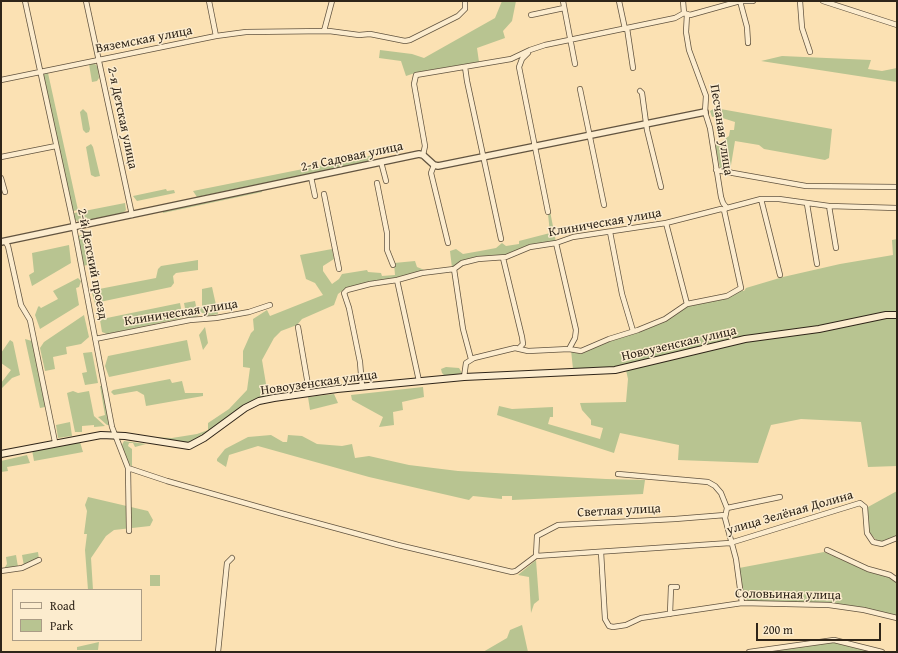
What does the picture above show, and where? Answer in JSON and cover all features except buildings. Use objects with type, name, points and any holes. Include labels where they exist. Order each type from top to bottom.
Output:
[{"type":"main road","name":"Новоузенская улица","points":[[1,454],[55,442],[92,436],[115,435],[189,446],[204,438],[252,404],[274,398],[307,393],[464,377],[615,370],[745,339],[819,329],[897,314]]},
{"type":"street","name":"2-й Детский проезд","points":[[25,1],[74,227],[115,435],[128,468],[129,531]]},
{"type":"street","name":"2-я Детская улица","points":[[86,1],[132,216]]},
{"type":"street","points":[[209,1],[216,36]]},
{"type":"street","points":[[324,31],[332,1]]},
{"type":"street","name":"Вяземская улица","points":[[1,80],[216,36],[246,32],[324,31],[370,34],[405,41],[410,40],[458,16],[465,9],[465,1]]},
{"type":"street","points":[[563,1],[575,64]]},
{"type":"street","points":[[620,1],[633,68]]},
{"type":"street","name":"Песчаная улица","points":[[683,1],[689,50],[706,96],[705,112],[709,123],[716,170],[741,288]]},
{"type":"street","points":[[740,1],[747,27],[748,43]]},
{"type":"street","points":[[423,155],[426,146],[414,84],[416,75],[511,59],[530,50],[570,39],[675,18],[685,14],[740,1],[753,1]]},
{"type":"street","points":[[800,1],[802,28],[810,52]]},
{"type":"street","points":[[823,1],[897,25]]},
{"type":"street","points":[[531,15],[564,8]]},
{"type":"street","points":[[530,50],[522,59],[519,66],[548,212]]},
{"type":"street","points":[[465,67],[501,239]]},
{"type":"street","points":[[580,89],[604,205]]},
{"type":"street","points":[[640,91],[642,93],[647,124],[661,186]]},
{"type":"street","points":[[448,243],[431,173],[434,165],[438,166],[536,147],[705,112]]},
{"type":"street","points":[[1,157],[56,146]]},
{"type":"street","name":"2-я Садовая улица","points":[[3,242],[132,216],[419,154],[423,155],[434,165]]},
{"type":"street","points":[[381,162],[386,181]]},
{"type":"street","points":[[716,170],[806,186],[897,187]]},
{"type":"street","points":[[311,177],[315,196]]},
{"type":"street","points":[[1,178],[5,192]]},
{"type":"street","points":[[377,183],[387,233],[387,250],[393,265]]},
{"type":"street","points":[[324,194],[340,269]]},
{"type":"street","name":"Клиническая улица","points":[[362,387],[360,362],[349,308],[344,293],[347,290],[370,284],[397,280],[422,273],[454,269],[462,263],[478,259],[503,258],[530,247],[556,243],[573,237],[666,223],[761,200],[780,199],[829,206],[897,208]]},
{"type":"street","points":[[761,200],[780,275]]},
{"type":"street","points":[[807,204],[817,264]]},
{"type":"street","points":[[829,206],[836,248]]},
{"type":"street","points":[[666,223],[687,304]]},
{"type":"street","points":[[610,232],[622,294],[633,332]]},
{"type":"street","points":[[3,242],[8,246],[21,305],[30,320],[55,442]]},
{"type":"street","points":[[556,243],[576,330],[575,338],[569,349]]},
{"type":"street","points":[[503,258],[522,337],[523,344],[519,348]]},
{"type":"street","points":[[454,269],[463,329],[471,359],[466,363],[464,377]]},
{"type":"street","points":[[397,280],[419,381]]},
{"type":"street","name":"Новоузенская улица","points":[[471,359],[519,348],[528,351],[569,349],[581,351],[608,339],[633,332],[665,319],[687,304],[727,296],[741,288]]},
{"type":"street","name":"Клиническая улица","points":[[95,339],[190,320],[216,318],[249,312],[270,305]]},
{"type":"street","points":[[298,327],[308,385],[307,393]]},
{"type":"street","points":[[128,468],[280,513],[398,545],[512,572],[516,571],[536,556]]},
{"type":"street","points":[[618,474],[708,482],[715,486],[721,493],[727,508],[725,515],[730,543],[736,559],[742,603]]},
{"type":"street","points":[[727,508],[780,497]]},
{"type":"street","name":"улица Зелёная Долина","points":[[536,556],[730,543],[860,503],[865,507],[867,533],[873,542],[882,544],[897,538]]},
{"type":"street","name":"Светлая улица","points":[[536,556],[537,536],[558,526],[725,515]]},
{"type":"street","points":[[826,550],[868,569],[890,575],[897,580]]},
{"type":"street","name":"Соловьиная улица","points":[[601,552],[605,619],[609,626],[626,626],[641,618],[742,603],[829,605],[864,610],[897,618]]},
{"type":"street","points":[[218,652],[227,563],[232,558]]},
{"type":"street","points":[[1,572],[22,568],[39,560]]},
{"type":"street","points":[[670,614],[671,587],[677,587]]},
{"type":"street","points":[[749,652],[834,640],[882,652]]},
{"type":"green space","points":[[502,1],[516,1],[512,21],[503,31],[505,38],[477,48],[479,62],[418,72],[406,76],[401,61],[379,58],[380,50],[412,54],[424,58],[495,18]]},
{"type":"green space","points":[[782,56],[871,60],[868,69],[882,71],[897,68],[897,82],[761,61]]},
{"type":"green space","points":[[89,64],[95,64],[98,67],[99,78],[97,81],[92,82]]},
{"type":"green space","points":[[48,73],[78,210],[73,211],[43,74]]},
{"type":"green space","points":[[715,108],[832,129],[829,158],[825,160],[764,149],[759,145],[735,141],[730,171],[720,168],[715,146],[729,136],[730,130],[734,130],[735,122],[716,116],[712,117],[710,111]]},
{"type":"green space","points":[[83,109],[87,113],[90,129],[89,132],[86,133],[83,130],[80,112]]},
{"type":"green space","points":[[91,144],[100,176],[95,177],[91,175],[86,147]]},
{"type":"green space","points":[[373,155],[371,161],[197,197],[193,191]]},
{"type":"green space","points":[[166,189],[167,191],[174,190],[175,193],[137,201],[133,196]]},
{"type":"green space","points":[[261,189],[262,192],[163,213],[162,210]]},
{"type":"green space","points":[[125,203],[126,210],[123,213],[80,222],[75,220],[74,213]]},
{"type":"green space","points":[[550,211],[556,242],[504,256],[477,258],[452,268],[450,251],[456,249],[463,254],[496,248],[502,243],[506,246],[519,244],[519,241],[550,233],[548,214]]},
{"type":"green space","points":[[85,234],[87,265],[83,266],[78,236]]},
{"type":"green space","points":[[897,239],[897,312],[819,326],[756,334],[615,367],[573,369],[571,350],[576,352],[639,332],[663,322],[689,305],[741,290],[744,291],[746,288],[783,277],[840,264],[893,255],[892,240]]},
{"type":"green space","points":[[69,245],[71,263],[32,286],[29,275],[34,272],[32,253]]},
{"type":"green space","points":[[332,249],[334,259],[323,266],[323,271],[332,284],[339,279],[342,274],[367,270],[368,272],[381,273],[382,276],[395,275],[394,263],[415,261],[417,267],[427,271],[346,288],[338,294],[334,305],[302,319],[297,325],[281,331],[274,338],[262,360],[268,396],[244,405],[202,436],[186,443],[148,437],[172,438],[197,434],[208,430],[208,423],[229,409],[247,390],[250,368],[243,367],[243,351],[251,333],[254,330],[253,319],[267,310],[270,316],[323,295],[315,283],[306,279],[300,255]]},
{"type":"green space","points":[[198,260],[198,270],[176,273],[173,276],[174,283],[171,287],[95,303],[92,293],[94,290],[156,278],[158,269],[161,266]]},
{"type":"green space","points":[[78,278],[81,281],[79,287],[76,288],[79,305],[40,329],[35,315],[38,307],[39,306],[41,308],[58,299],[53,291]]},
{"type":"green space","points":[[212,287],[218,314],[204,317],[203,313],[200,313],[198,307],[202,307],[202,289]]},
{"type":"green space","points":[[195,301],[198,316],[187,319],[184,303]]},
{"type":"green space","points":[[180,303],[183,318],[107,334],[102,332],[100,320],[102,319]]},
{"type":"green space","points":[[84,315],[89,337],[81,344],[66,347],[67,354],[53,357],[55,369],[45,371],[40,348],[44,342]]},
{"type":"green space","points":[[897,317],[897,466],[868,467],[861,422],[801,419],[771,425],[758,463],[678,460],[679,445],[620,433],[614,453],[497,415],[499,406],[512,409],[553,407],[553,417],[550,417],[548,424],[600,439],[603,428],[591,425],[591,420],[582,410],[580,403],[626,402],[628,379],[626,370],[746,341]]},
{"type":"green space","points":[[205,327],[208,343],[203,350],[199,335]]},
{"type":"green space","points":[[25,339],[32,341],[45,407],[40,408]]},
{"type":"green space","points":[[10,340],[13,342],[20,375],[12,378],[1,389],[1,383],[11,370],[1,363],[1,353]]},
{"type":"green space","points":[[187,340],[191,360],[109,377],[105,366],[108,356]]},
{"type":"green space","points":[[92,352],[98,383],[85,385],[82,373],[87,372],[83,353]]},
{"type":"green space","points":[[446,367],[459,368],[462,373],[445,376],[441,369]]},
{"type":"green space","points":[[170,379],[172,383],[182,381],[185,393],[203,393],[203,396],[146,406],[144,395],[137,391],[114,395],[111,392],[113,390]]},
{"type":"green space","points":[[100,386],[102,386],[110,425],[107,425],[98,417],[105,415]]},
{"type":"green space","points":[[423,387],[424,397],[402,402],[403,410],[393,412],[394,425],[379,427],[383,417],[352,400],[351,395]]},
{"type":"green space","points":[[73,391],[78,393],[89,391],[94,416],[105,426],[82,426],[82,432],[75,432],[67,393]]},
{"type":"green space","points":[[334,394],[338,403],[310,410],[308,397]]},
{"type":"green space","points":[[70,422],[72,436],[58,438],[56,425]]},
{"type":"green space","points":[[271,435],[283,442],[287,442],[288,435],[302,436],[317,444],[342,446],[352,444],[355,458],[369,456],[409,465],[458,471],[645,480],[643,494],[512,500],[512,496],[502,496],[502,499],[473,496],[469,500],[369,477],[258,446],[229,455],[226,467],[217,461],[225,449],[248,437]]},
{"type":"green space","points":[[124,441],[146,444],[135,447],[133,443],[129,443],[128,446],[132,449],[132,467],[126,460],[122,445]]},
{"type":"green space","points":[[80,442],[83,452],[34,461],[32,450]]},
{"type":"green space","points":[[27,455],[30,463],[7,467],[8,471],[1,472],[1,461]]},
{"type":"green space","points":[[897,491],[897,536],[881,542],[877,541],[869,532],[867,522],[868,507]]},
{"type":"green space","points":[[88,497],[148,511],[153,520],[150,526],[114,530],[106,536],[91,558],[93,589],[88,589],[85,550],[87,534],[84,534],[87,511],[85,505]]},
{"type":"green space","points":[[38,552],[39,559],[24,566],[22,555]]},
{"type":"green space","points":[[824,552],[867,571],[889,577],[897,583],[897,616],[829,603],[748,601],[744,596],[739,568]]},
{"type":"green space","points":[[16,555],[18,567],[5,569],[7,564],[6,557]]},
{"type":"green space","points":[[536,560],[539,600],[534,604],[531,613],[529,577],[518,575]]},
{"type":"green space","points":[[150,575],[160,575],[160,586],[150,586]]},
{"type":"green space","points":[[522,625],[528,652],[483,652],[507,638],[510,630]]},
{"type":"green space","points":[[99,642],[98,650],[77,650],[77,647]]},
{"type":"green space","points":[[832,642],[872,652],[767,652]]}]
